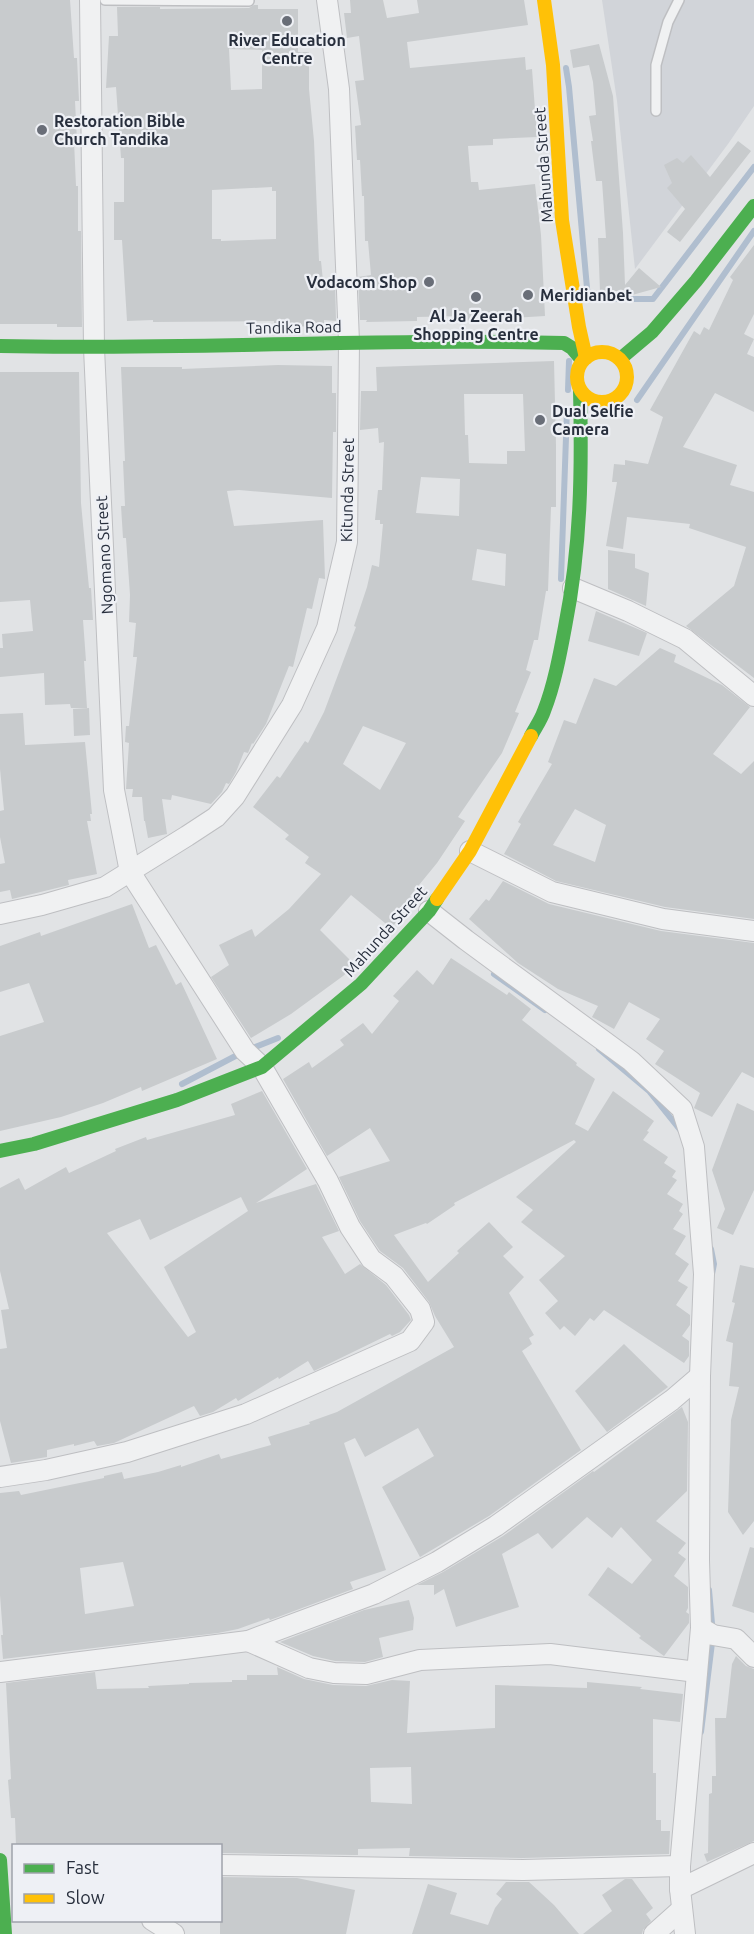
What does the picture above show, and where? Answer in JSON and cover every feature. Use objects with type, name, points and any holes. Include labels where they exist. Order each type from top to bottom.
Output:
[{"type":"street","name":"Ngomano Street","points":[[0,1477],[46,1470],[127,1452],[246,1414],[410,1341],[424,1322],[420,1309],[389,1271],[371,1259],[350,1227],[328,1181],[262,1067],[245,1051],[130,872],[114,790],[94,348],[90,0]]},
{"type":"street","name":"Kitunda Street","points":[[0,914],[105,887],[216,817],[235,796],[292,705],[327,628],[347,542],[349,342],[339,89],[327,0]]},
{"type":"street","name":"Mahunda Street","points":[[544,0],[552,65],[562,220],[584,359]]},
{"type":"street","points":[[620,359],[652,332],[696,281],[754,206]]},
{"type":"street","name":"Tandika Road","points":[[0,346],[94,348],[484,341],[564,344],[584,359]]},
{"type":"street","points":[[606,417],[625,389],[626,368],[620,359],[611,353],[601,351],[590,354],[577,370],[576,381],[580,390],[588,398],[598,402],[608,402],[618,397]]},
{"type":"street","name":"Mahunda Street","points":[[0,1151],[34,1144],[177,1100],[262,1067],[362,984],[429,911],[470,851],[544,711],[561,650],[573,588],[579,538],[582,459],[580,390]]},
{"type":"street","points":[[582,459],[594,438]]},
{"type":"street","points":[[573,588],[628,611],[685,639],[754,696]]},
{"type":"street","points":[[470,851],[552,892],[663,919],[754,932]]},
{"type":"street","points":[[429,911],[631,1061],[682,1109],[694,1147],[704,1274],[700,1376],[701,1628],[680,1866],[680,1888],[686,1934]]},
{"type":"street","points":[[0,1672],[248,1641],[374,1594],[437,1562],[496,1526],[672,1400],[700,1376]]},
{"type":"street","points":[[701,1628],[714,1635],[736,1639],[754,1657]]},
{"type":"street","points":[[248,1641],[309,1668],[334,1673],[366,1674],[420,1660],[550,1654],[698,1672]]},
{"type":"street","points":[[680,1888],[754,1853]]},
{"type":"street","points":[[222,1865],[523,1869],[680,1866]]},
{"type":"street","points":[[4,1870],[5,1934]]},
{"type":"street","points":[[654,1934],[682,1909]]},
{"type":"street","points":[[155,1922],[174,1934]]},
{"type":"lane","points":[[105,0],[249,1]]},
{"type":"lane","points":[[656,111],[656,65],[668,22],[679,0]]},
{"type":"shaded area","points":[[602,0],[754,0],[754,106],[635,269],[617,101]]},
{"type":"building","points":[[0,0],[70,0],[74,58],[77,58],[79,101],[75,101],[77,141],[74,141],[76,186],[78,186],[78,231],[81,231],[82,327],[57,327],[57,324],[0,324]]},
{"type":"building","points":[[350,0],[383,0],[387,18],[419,13],[417,0],[524,0],[528,25],[407,42],[410,68],[525,57],[526,70],[532,69],[537,137],[493,139],[493,145],[468,146],[471,182],[478,182],[479,190],[535,184],[541,235],[545,316],[459,321],[458,316],[417,317],[417,321],[366,322],[367,320],[360,320],[358,277],[371,275],[368,241],[365,241],[364,196],[362,196],[360,160],[357,160],[355,126],[361,125],[355,81],[364,80],[359,36],[347,38],[344,13],[351,13]]},
{"type":"building","points":[[258,5],[258,9],[298,9],[298,52],[309,52],[319,261],[321,261],[323,281],[335,281],[336,321],[324,320],[324,326],[284,327],[284,324],[274,325],[274,321],[127,321],[122,240],[114,240],[114,202],[124,202],[124,158],[121,158],[116,87],[106,88],[109,36],[118,36],[117,7],[249,8]],"holes":[[[229,49],[262,50],[262,89],[231,90]],[[272,187],[272,191],[276,191],[276,239],[221,241],[221,239],[212,239],[212,190]]]},
{"type":"building","points":[[599,44],[613,96],[625,285],[639,268],[661,287],[614,300],[620,291],[600,292],[598,238],[606,238],[602,181],[596,181],[591,141],[593,141],[589,116],[596,115],[593,82],[589,65],[573,68],[570,50]]},
{"type":"building","points":[[738,141],[751,151],[680,242],[667,232],[685,209],[667,188],[672,183],[664,165],[677,158],[683,163],[691,155],[710,177]]},
{"type":"building","points":[[754,245],[754,314],[744,334],[754,339],[747,354],[754,357],[754,412],[715,393],[683,447],[737,465],[730,485],[754,492],[754,678],[686,626],[734,586],[746,547],[689,528],[690,524],[627,517],[623,549],[606,546],[617,482],[612,482],[614,464],[625,465],[625,460],[648,464],[663,417],[650,410],[694,331],[700,335],[704,327],[709,330],[733,280],[730,277]]},
{"type":"building","points":[[554,361],[556,507],[551,507],[548,591],[546,591],[538,640],[534,640],[526,670],[531,672],[515,712],[519,713],[502,753],[458,817],[465,821],[437,863],[410,896],[415,900],[391,928],[351,895],[320,930],[355,965],[291,1014],[251,1038],[211,977],[229,965],[219,945],[252,929],[255,937],[289,909],[321,874],[305,863],[309,857],[285,839],[289,835],[253,807],[277,776],[280,778],[305,741],[308,743],[324,712],[356,627],[354,626],[372,565],[379,567],[383,524],[380,524],[380,520],[375,520],[378,490],[382,490],[384,442],[379,443],[378,428],[360,430],[361,391],[377,391],[376,367]],"holes":[[[464,394],[523,394],[525,451],[507,451],[507,464],[469,463],[468,435],[465,435]],[[421,477],[460,479],[459,516],[416,513]],[[477,549],[506,554],[505,586],[472,580]],[[363,726],[406,743],[380,790],[343,764]]]},
{"type":"building","points":[[278,365],[332,366],[332,393],[336,393],[336,432],[333,432],[332,498],[227,491],[234,526],[323,520],[325,579],[319,578],[312,609],[307,608],[293,667],[289,666],[266,724],[252,743],[248,753],[244,752],[229,784],[226,783],[222,792],[211,804],[172,795],[171,800],[162,799],[167,834],[148,838],[142,797],[132,797],[133,789],[126,789],[129,743],[125,742],[126,726],[129,726],[137,657],[133,657],[136,623],[129,622],[130,595],[121,506],[125,506],[123,461],[125,461],[121,367],[182,367],[182,369]]},
{"type":"building","points":[[0,372],[79,372],[81,503],[93,620],[83,620],[87,708],[71,708],[70,704],[45,705],[44,673],[0,677],[2,634],[33,631],[30,600],[0,602]]},
{"type":"building","points":[[608,550],[635,554],[635,568],[649,573],[646,606],[608,589]]},
{"type":"building","points":[[596,611],[647,633],[639,656],[588,641]]},
{"type":"building","points":[[660,648],[676,655],[674,662],[722,685],[750,707],[713,754],[741,774],[754,761],[754,919],[665,907],[556,881],[504,854],[521,824],[518,822],[552,764],[548,762],[564,720],[576,724],[594,678],[616,686]],"holes":[[[575,809],[606,825],[595,862],[553,845]]]},
{"type":"building","points":[[89,708],[90,735],[74,736],[73,709]]},
{"type":"building","points":[[23,713],[25,745],[85,742],[92,814],[90,814],[91,821],[87,821],[97,874],[68,880],[69,885],[12,899],[10,890],[0,892],[0,864],[5,863],[0,837],[0,811],[4,810],[0,769],[0,714]]},
{"type":"building","points":[[503,881],[549,904],[661,931],[754,943],[754,1078],[742,1072],[712,1117],[694,1108],[700,1093],[655,1064],[664,1051],[646,1039],[660,1019],[629,1002],[614,1029],[592,1017],[598,1006],[558,989],[518,963],[469,919],[486,899],[489,901]]},
{"type":"building","points":[[132,904],[149,948],[156,945],[176,985],[181,982],[217,1059],[142,1091],[141,1087],[61,1117],[0,1131],[0,1036],[44,1022],[29,983],[0,992],[0,946],[40,932],[41,936]]},
{"type":"building","points":[[451,958],[507,995],[509,992],[531,1009],[522,1020],[595,1079],[575,1124],[588,1131],[613,1091],[654,1121],[643,1140],[668,1157],[664,1163],[676,1171],[672,1177],[677,1180],[667,1194],[683,1204],[679,1211],[683,1214],[673,1229],[686,1236],[675,1254],[689,1264],[678,1281],[688,1287],[676,1305],[690,1315],[690,1325],[682,1336],[689,1341],[689,1356],[684,1363],[604,1310],[594,1321],[590,1318],[575,1336],[564,1326],[560,1330],[545,1313],[558,1301],[539,1280],[565,1256],[521,1222],[533,1210],[516,1197],[576,1142],[574,1140],[454,1203],[455,1205],[427,1224],[394,1235],[428,1282],[489,1222],[513,1247],[503,1256],[524,1277],[509,1293],[534,1335],[529,1338],[532,1344],[522,1351],[581,1450],[489,1516],[420,1557],[382,1487],[434,1456],[418,1428],[365,1457],[355,1438],[344,1443],[386,1570],[350,1582],[353,1589],[270,1620],[269,1618],[238,1629],[3,1659],[0,1595],[0,1493],[19,1491],[21,1495],[104,1478],[104,1476],[122,1472],[124,1479],[181,1465],[181,1467],[219,1454],[221,1459],[271,1445],[268,1437],[310,1424],[309,1422],[337,1412],[454,1347],[429,1302],[403,1268],[380,1251],[360,1221],[339,1177],[390,1161],[370,1128],[327,1156],[283,1079],[309,1062],[312,1068],[344,1045],[340,1040],[363,1023],[372,1034],[399,1001],[393,996],[417,970],[433,985]],"holes":[[[123,1562],[134,1606],[85,1614],[80,1568]]]},
{"type":"building","points":[[262,1091],[307,1169],[256,1203],[316,1184],[339,1231],[322,1237],[345,1274],[360,1264],[386,1285],[411,1320],[400,1332],[392,1336],[390,1334],[314,1371],[308,1361],[279,1379],[278,1377],[238,1401],[236,1398],[213,1412],[200,1416],[194,1406],[114,1443],[97,1446],[94,1441],[74,1446],[74,1444],[47,1450],[47,1457],[11,1463],[0,1421],[0,1349],[7,1348],[1,1310],[9,1309],[0,1271],[0,1188],[19,1178],[25,1190],[66,1167],[69,1173],[116,1151],[115,1149],[146,1137],[147,1140],[235,1115],[231,1104]],"holes":[[[241,1197],[248,1211],[164,1267],[196,1332],[188,1337],[107,1233],[140,1219],[150,1240]]]},
{"type":"building","points":[[737,1103],[754,1111],[754,1190],[733,1235],[717,1228],[725,1209],[712,1170]]},
{"type":"building","points":[[740,1265],[754,1268],[754,1521],[743,1535],[728,1512],[731,1420],[739,1387],[729,1386],[733,1343],[726,1341],[735,1303],[732,1302]]},
{"type":"building","points":[[624,1344],[668,1387],[607,1432],[575,1391]]},
{"type":"building","points":[[682,1407],[688,1422],[687,1491],[656,1521],[686,1543],[678,1553],[686,1559],[674,1576],[688,1587],[686,1612],[689,1614],[689,1623],[664,1656],[588,1595],[608,1567],[632,1584],[652,1560],[621,1527],[612,1538],[587,1517],[552,1549],[538,1533],[502,1554],[519,1607],[456,1627],[444,1589],[434,1595],[434,1585],[417,1585],[503,1536]]},
{"type":"building","points":[[750,1547],[754,1548],[754,1613],[732,1606]]},
{"type":"building","points":[[409,1600],[414,1618],[413,1630],[379,1638],[383,1657],[365,1662],[335,1661],[313,1656],[280,1642],[364,1610]]},
{"type":"building","points":[[736,1656],[746,1666],[754,1669],[754,1841],[707,1862],[704,1854],[708,1853],[709,1794],[712,1793],[712,1776],[716,1776],[715,1718],[726,1718],[732,1664]]},
{"type":"building","points":[[277,1667],[304,1679],[333,1685],[366,1686],[392,1680],[410,1681],[407,1733],[495,1728],[495,1685],[587,1688],[587,1682],[642,1687],[640,1689],[683,1694],[680,1722],[653,1719],[656,1820],[661,1820],[661,1831],[670,1831],[669,1854],[523,1858],[409,1856],[410,1848],[358,1849],[358,1855],[354,1855],[222,1853],[222,1844],[16,1844],[15,1818],[11,1818],[8,1780],[11,1779],[6,1683],[95,1672],[97,1689],[149,1688],[148,1686],[232,1682],[232,1680],[247,1680],[247,1675],[278,1675]],"holes":[[[411,1767],[412,1804],[371,1802],[370,1768]]]},
{"type":"building","points":[[222,1877],[297,1878],[355,1890],[346,1934],[220,1934]]},
{"type":"building","points":[[625,1879],[632,1879],[653,1908],[646,1914],[651,1921],[642,1934],[583,1934],[612,1911],[602,1895]]},
{"type":"building","points":[[506,1882],[529,1882],[554,1905],[579,1934],[412,1934],[428,1884],[457,1893],[450,1914],[488,1925],[495,1908],[502,1899],[496,1894]]},
{"type":"waterway","points":[[566,68],[588,299],[653,299],[754,167]]},
{"type":"waterway","points":[[637,400],[754,231]]},
{"type":"waterway","points":[[568,390],[569,361]]},
{"type":"waterway","points":[[561,579],[567,409]]},
{"type":"waterway","points":[[494,974],[545,1010]]},
{"type":"waterway","points":[[182,1084],[245,1051],[278,1038]]},
{"type":"waterway","points":[[599,1049],[649,1091],[681,1131]]},
{"type":"waterway","points":[[711,1249],[714,1264],[712,1274]]},
{"type":"waterway","points":[[701,1732],[713,1635],[709,1590]]},
{"type":"traffic: fast","points":[[620,359],[652,332],[696,281],[754,206]]},
{"type":"traffic: fast","points":[[0,346],[564,343],[572,348],[582,360]]},
{"type":"traffic: fast","points":[[531,736],[543,714],[551,691],[570,597],[579,509],[580,390]]},
{"type":"traffic: fast","points":[[0,1151],[34,1144],[177,1100],[262,1067],[361,984],[429,911],[437,899]]},
{"type":"traffic: fast","points":[[0,1860],[5,1934]]},
{"type":"traffic: slow","points":[[544,0],[553,65],[562,220],[586,358]]},
{"type":"traffic: slow","points":[[597,352],[607,352],[620,359],[627,372],[627,377],[627,382],[620,395],[607,402],[597,402],[588,398],[581,391],[577,382],[577,372],[581,363],[588,356],[597,352]]},
{"type":"traffic: slow","points":[[437,899],[470,851],[531,736]]},
{"type":"place","name":"River Education Centre","points":[[287,21]]},
{"type":"place","name":"Restoration Bible Church Tandika","points":[[42,130]]},
{"type":"place","name":"Vodacom Shop","points":[[429,282]]},
{"type":"place","name":"Meridianbet","points":[[528,295]]},
{"type":"place","name":"Al Ja Zeerah Shopping Centre","points":[[476,297]]},
{"type":"place","name":"Dual Selfie Camera","points":[[540,420]]}]
